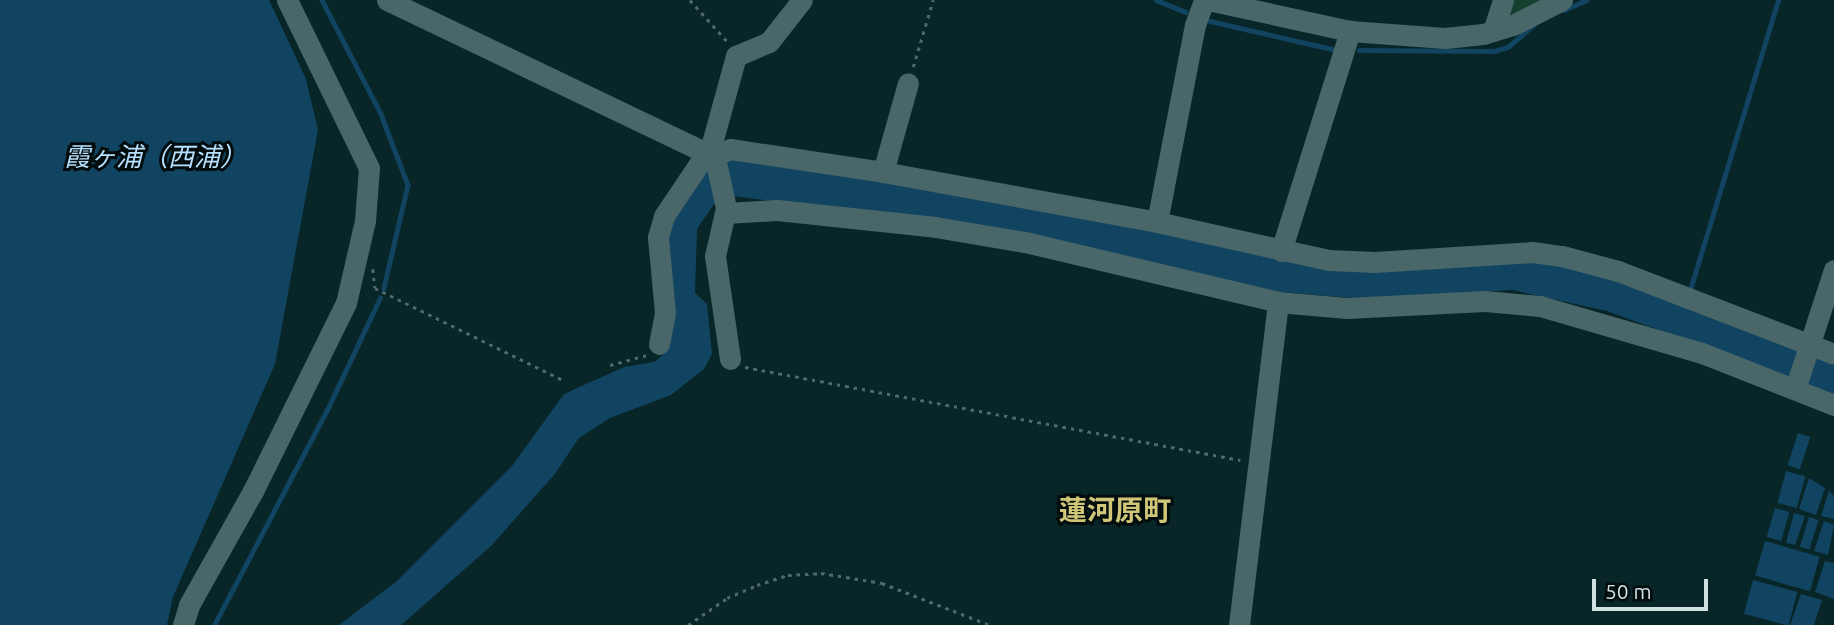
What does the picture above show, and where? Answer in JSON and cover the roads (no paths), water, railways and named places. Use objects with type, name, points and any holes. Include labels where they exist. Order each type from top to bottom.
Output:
[{"type":"street","points":[[183,625],[189,605],[253,491],[346,303],[365,221],[369,168],[287,0]]},
{"type":"street","points":[[387,0],[713,161]]},
{"type":"street","points":[[730,359],[715,256],[725,206],[713,161],[736,56],[769,42],[802,0]]},
{"type":"street","points":[[1157,222],[1195,25],[1206,0],[1350,31],[1445,38],[1483,34],[1494,28],[1513,25],[1562,0]]},
{"type":"street","points":[[1494,28],[1503,0]]},
{"type":"street","points":[[1281,251],[1350,31]]},
{"type":"street","points":[[883,172],[908,83]]},
{"type":"street","points":[[659,344],[665,313],[657,237],[683,186],[730,149],[883,172],[1157,222],[1281,251],[1352,261],[1532,252],[1562,256],[1618,271],[1834,354]]},
{"type":"street","points":[[725,206],[935,227],[1025,242],[1278,302],[1346,308],[1485,301],[1540,306],[1644,334],[1797,386],[1834,405]]},
{"type":"street","points":[[1797,386],[1834,270]]},
{"type":"street","points":[[1238,625],[1278,302]]},
{"type":"water","name":"霞ヶ浦（西浦）","points":[[0,0],[269,0],[306,79],[318,130],[275,364],[173,597],[167,625],[0,625]]},
{"type":"water","points":[[726,157],[919,184],[1293,260],[1519,258],[1592,271],[1834,365],[1834,395],[1607,311],[1512,290],[1365,299],[1247,289],[1019,231],[732,196],[716,201],[697,229],[695,293],[707,304],[712,354],[704,369],[671,395],[610,418],[579,438],[554,475],[491,546],[401,625],[339,625],[397,581],[512,466],[564,394],[624,367],[654,362],[665,353],[674,317],[667,243],[675,215],[710,165]]},
{"type":"water","points":[[1798,433],[1810,437],[1800,469],[1787,465]]},
{"type":"water","points":[[1786,471],[1805,476],[1797,508],[1777,503]]},
{"type":"water","points":[[1809,478],[1825,488],[1816,515],[1799,509]]},
{"type":"water","points":[[1829,491],[1834,496],[1834,519],[1821,516]]},
{"type":"water","points":[[1775,508],[1789,512],[1781,541],[1767,537]]},
{"type":"water","points":[[1794,513],[1805,516],[1795,545],[1786,543]]},
{"type":"water","points":[[1809,517],[1819,520],[1809,550],[1800,547]]},
{"type":"water","points":[[1824,521],[1834,525],[1828,555],[1814,551]]},
{"type":"water","points":[[1765,541],[1820,557],[1810,591],[1755,576]]},
{"type":"water","points":[[1825,561],[1834,563],[1834,599],[1815,592]]},
{"type":"water","points":[[1753,580],[1797,592],[1789,625],[1744,614]]},
{"type":"water","points":[[1801,594],[1822,600],[1814,625],[1790,625]]},
{"type":"waterway","points":[[322,0],[381,114],[408,185],[384,288]]},
{"type":"waterway","points":[[1156,0],[1186,12]]},
{"type":"waterway","points":[[1564,10],[1586,0]]},
{"type":"waterway","points":[[1690,290],[1778,0]]},
{"type":"waterway","points":[[1210,21],[1332,49]]},
{"type":"waterway","points":[[1359,50],[1494,51],[1508,47],[1534,24]]},
{"type":"waterway","points":[[214,625],[327,410],[380,298]]},
{"type":"district","name":"蓮河原町","points":[[1115,510]]}]
